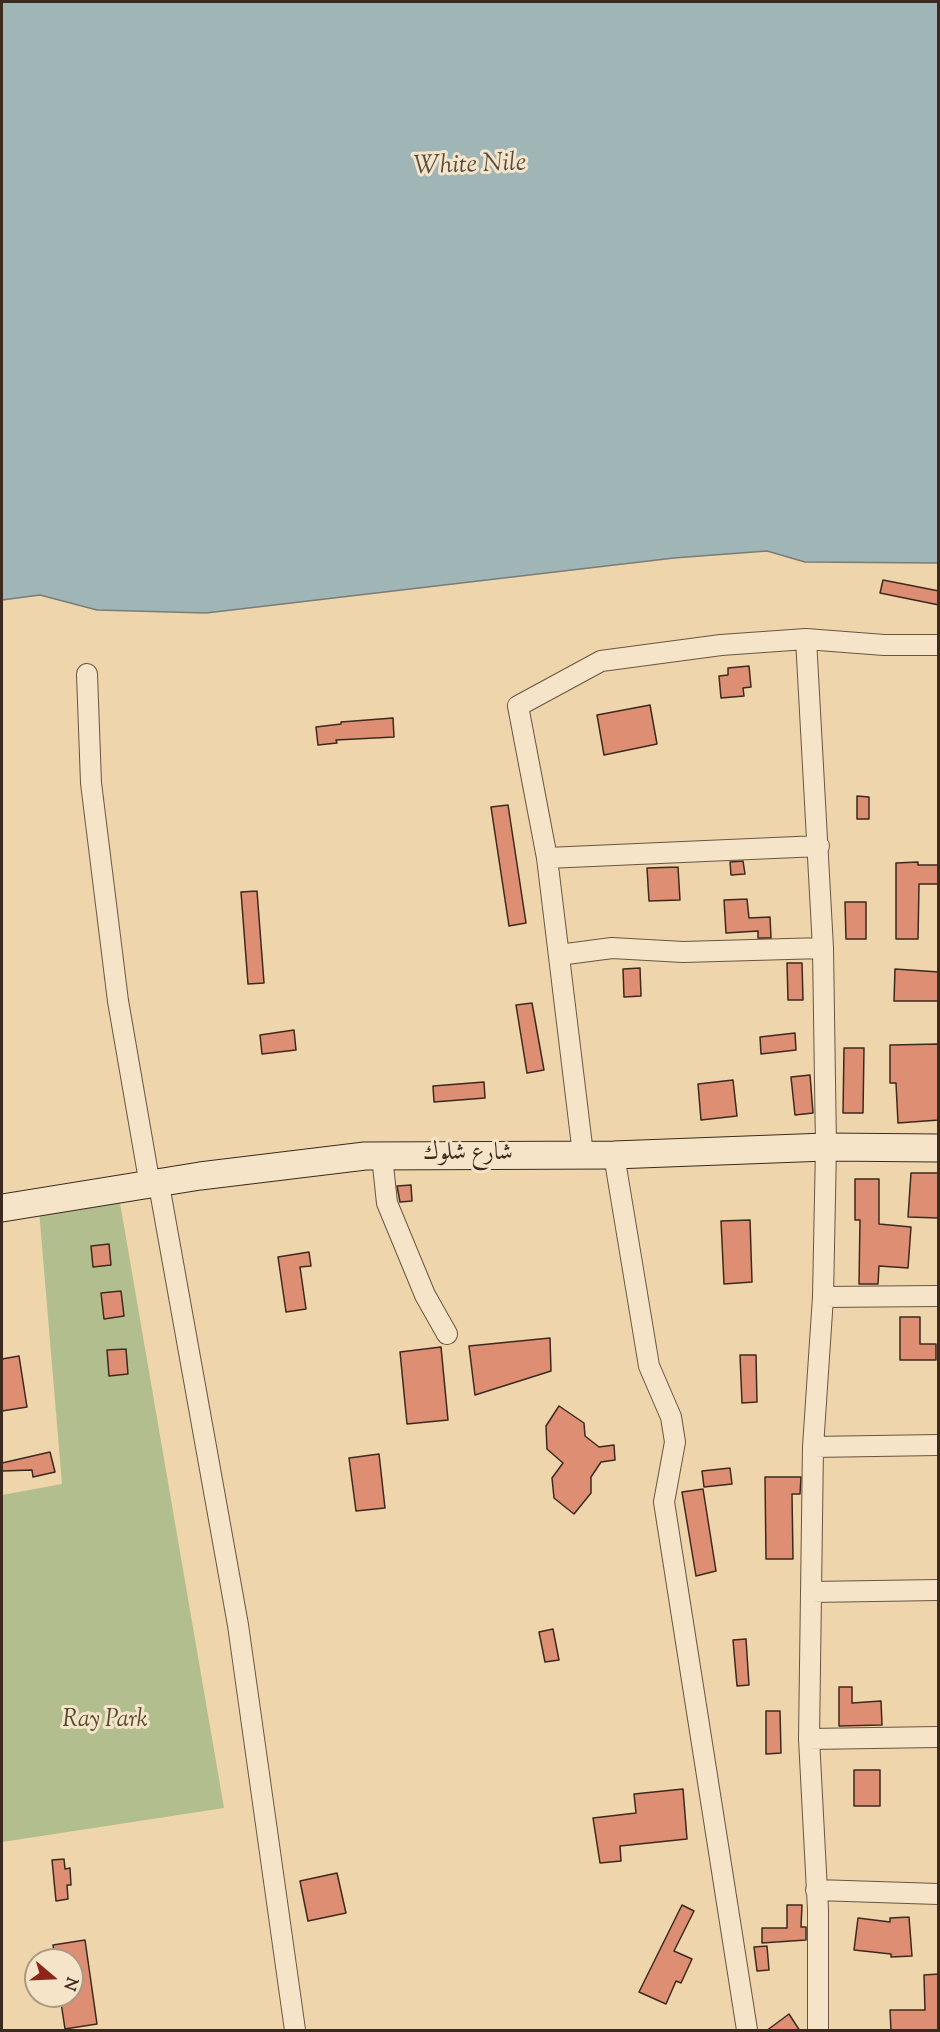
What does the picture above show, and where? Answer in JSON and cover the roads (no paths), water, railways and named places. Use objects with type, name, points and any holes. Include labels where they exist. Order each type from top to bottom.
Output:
[{"type":"street","points":[[583,1154],[547,858],[518,706],[601,661],[721,645],[806,639],[884,645],[939,645]]},
{"type":"street","points":[[806,639],[819,846],[826,1147],[823,1297],[813,1447],[809,1739],[816,1890],[818,2031]]},
{"type":"street","points":[[87,674],[91,783],[118,1001],[148,1174],[159,1185],[238,1625],[295,2031]]},
{"type":"street","points":[[547,858],[819,846]]},
{"type":"street","points":[[559,955],[612,948],[683,952],[823,948]]},
{"type":"street","name":"شارع شلوك","points":[[2,1208],[159,1185],[210,1175],[382,1156],[614,1155],[826,1147],[939,1148]]},
{"type":"street","points":[[614,1155],[649,1366],[671,1417],[675,1442],[664,1502],[747,2031]]},
{"type":"street","points":[[382,1156],[387,1203],[426,1295],[447,1334]]},
{"type":"street","points":[[823,1297],[939,1296]]},
{"type":"street","points":[[813,1447],[939,1445]]},
{"type":"street","points":[[811,1592],[939,1590]]},
{"type":"street","points":[[809,1739],[939,1737]]},
{"type":"street","points":[[816,1890],[939,1894]]},
{"type":"water","name":"White Nile","points":[[2,2],[938,2],[938,563],[805,562],[767,551],[674,558],[206,613],[97,610],[40,595],[2,600]]},
{"type":"park label","name":"Ray Park","points":[[105,1722]]}]
